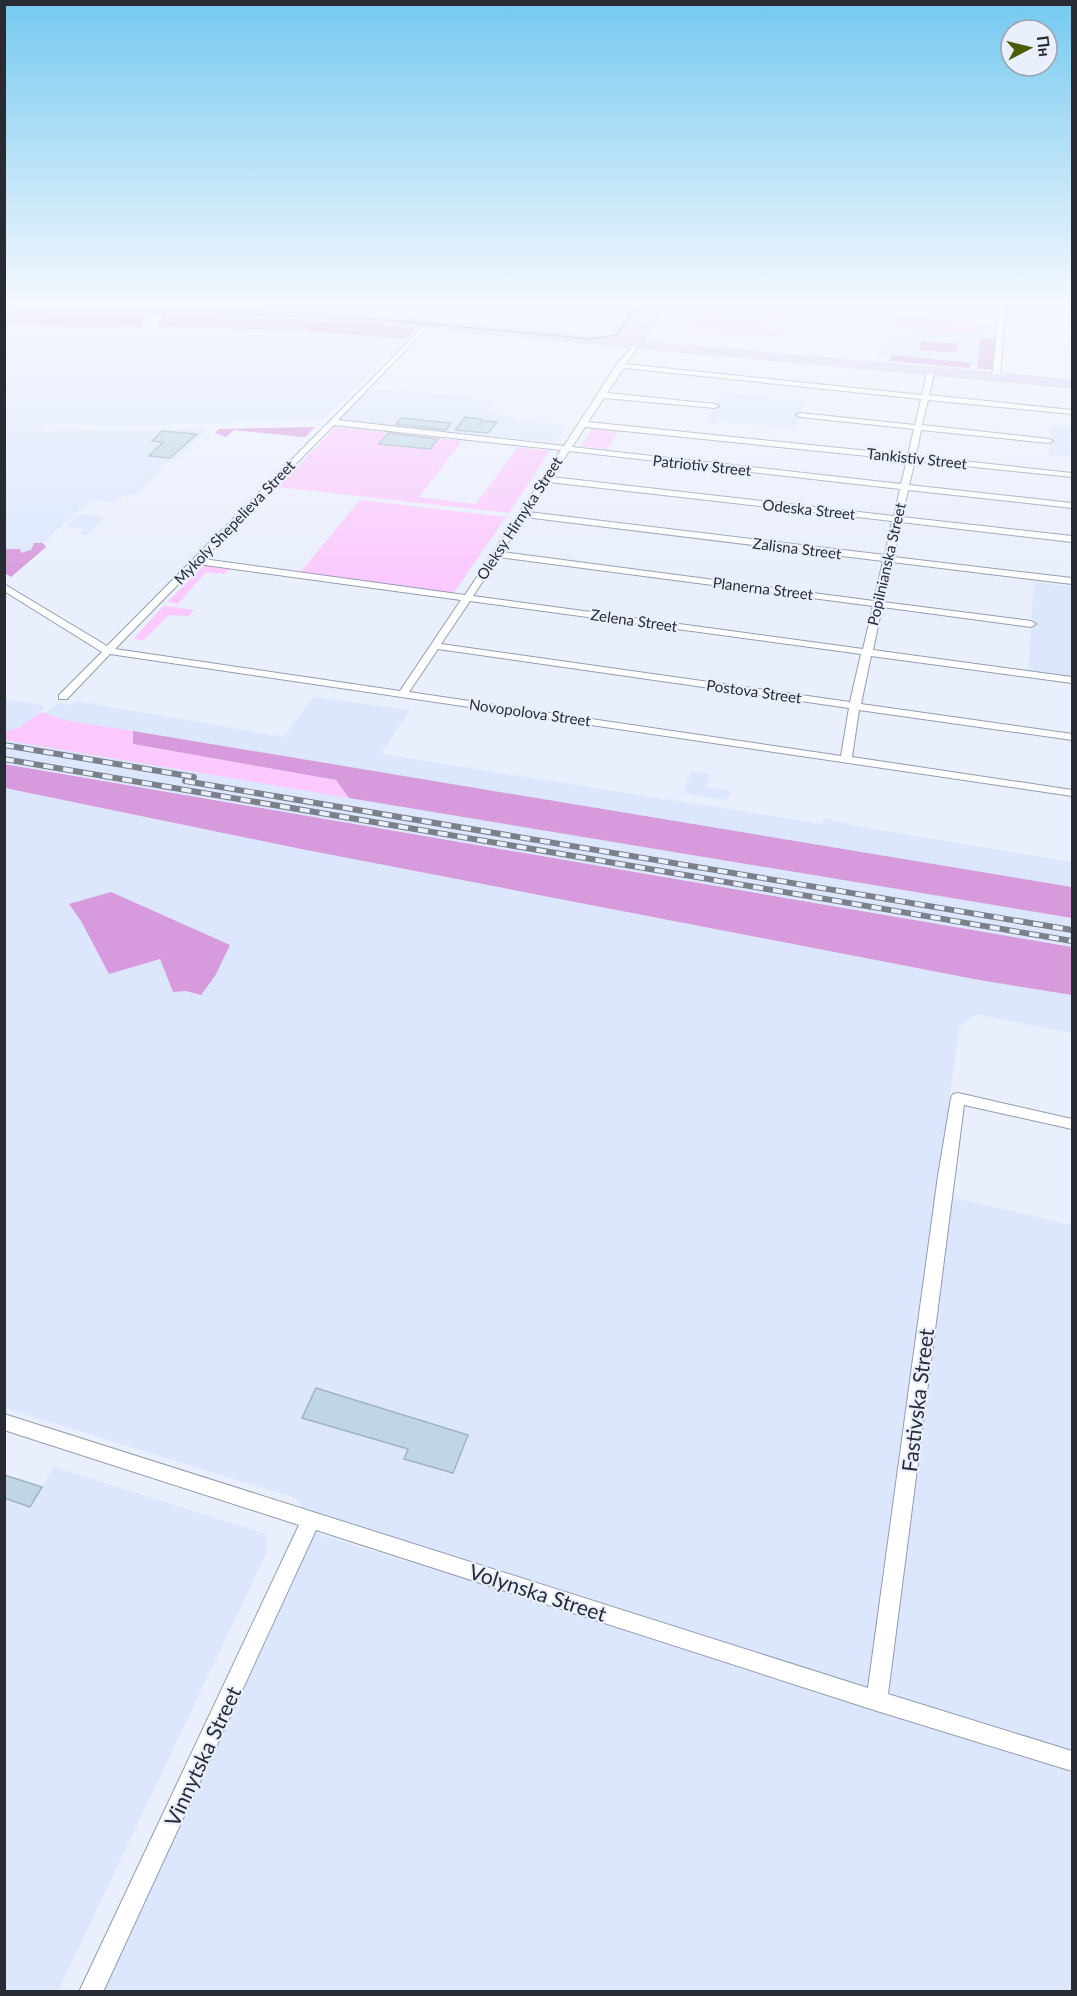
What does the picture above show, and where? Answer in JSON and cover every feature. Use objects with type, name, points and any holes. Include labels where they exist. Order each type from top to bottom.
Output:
[{"type":"street","name":"Mykoly Shepelieva Street","points":[[63,697],[359,394]]},
{"type":"street","points":[[896,394],[1072,412]]},
{"type":"street","points":[[601,395],[714,406]]},
{"type":"street","name":"Oleksy Hirnyka Street","points":[[403,694],[601,395]]},
{"type":"street","name":"Popilnianska Street","points":[[846,759],[855,705],[924,397]]},
{"type":"street","points":[[801,415],[1049,441]]},
{"type":"street","name":"Patriotiv Street","points":[[332,422],[1072,506]]},
{"type":"street","name":"Tankistiv Street","points":[[582,424],[1072,475]]},
{"type":"street","name":"Odeska Street","points":[[545,479],[1072,539]]},
{"type":"street","name":"Zalisna Street","points":[[522,514],[1072,581]]},
{"type":"street","name":"Planerna Street","points":[[495,554],[1030,624]]},
{"type":"street","name":"Zelena Street","points":[[196,561],[1072,680]]},
{"type":"street","name":"Novopolova Street","points":[[4,587],[108,651],[1072,793]]},
{"type":"street","name":"Postova Street","points":[[435,645],[1072,737]]},
{"type":"street","name":"Fastivska Street","points":[[878,1701],[958,1098],[1072,1125]]},
{"type":"street","name":"Volynska Street","points":[[4,1422],[1072,1761]]},
{"type":"street","name":"Vinnytska Street","points":[[92,1992],[311,1520]]},
{"type":"shaded area","points":[[5,394],[349,394],[323,419],[123,426],[46,423],[39,430],[48,432],[61,429],[207,428],[176,459],[170,459],[134,495],[125,494],[117,502],[91,500],[5,576]]},
{"type":"shaded area","points":[[364,394],[435,394],[496,400],[485,413],[516,416],[514,420],[567,425],[555,443],[491,436],[487,440],[338,420]]},
{"type":"shaded area","points":[[721,394],[805,401],[795,429],[718,421],[707,422]]},
{"type":"shaded area","points":[[1050,425],[1072,428],[1072,457],[1049,455]]},
{"type":"shaded area","points":[[594,426],[619,429],[608,449],[581,446]]},
{"type":"shaded area","points":[[315,427],[305,437],[234,430],[226,437],[215,433],[219,429]]},
{"type":"shaded area","points":[[336,427],[462,441],[419,497],[476,504],[518,447],[550,451],[509,513],[278,487]]},
{"type":"shaded area","points":[[360,500],[506,517],[453,594],[299,574]]},
{"type":"shaded area","points":[[80,514],[105,517],[87,535],[79,534],[83,529],[66,527]]},
{"type":"shaded area","points":[[34,543],[43,543],[46,547],[11,577],[5,573],[5,549],[20,549],[21,553],[31,550]]},
{"type":"shaded area","points":[[205,565],[230,568],[225,574],[206,572],[178,604],[167,602]]},
{"type":"shaded area","points":[[1034,582],[1072,587],[1072,680],[1028,674]]},
{"type":"shaded area","points":[[164,606],[194,610],[189,616],[169,615],[143,641],[134,638]]},
{"type":"shaded area","points":[[314,697],[410,710],[381,754],[822,824],[824,818],[851,825],[1072,862],[1072,887],[64,720],[45,713],[59,703],[72,705],[76,701],[283,737]]},
{"type":"shaded area","points":[[4,699],[46,708],[19,728],[5,731]]},
{"type":"shaded area","points":[[41,712],[64,720],[133,731],[133,744],[336,780],[349,798],[5,740],[4,731],[19,728]]},
{"type":"shaded area","points":[[133,731],[1072,887],[1072,918],[349,798],[336,780],[133,744]]},
{"type":"shaded area","points":[[4,740],[1072,918],[1072,947],[5,764]]},
{"type":"shaded area","points":[[4,764],[1072,947],[1072,995],[979,980],[296,848],[5,788]]},
{"type":"shaded area","points":[[692,771],[710,774],[706,787],[731,791],[727,800],[683,793]]},
{"type":"shaded area","points":[[5,788],[296,848],[979,980],[1072,995],[1072,1033],[977,1014],[959,1027],[937,1194],[1072,1225],[1072,1991],[101,1991],[315,1533],[616,1626],[311,1520],[295,1498],[5,1408]]},
{"type":"shaded area","points":[[111,892],[230,945],[215,976],[201,995],[186,991],[173,992],[160,959],[109,974],[81,921],[69,904]]},
{"type":"shaded area","points":[[54,1467],[266,1534],[266,1554],[58,1991],[5,1992],[5,1475],[42,1487]]},
{"type":"building","points":[[465,417],[497,422],[488,433],[455,430]]},
{"type":"building","points":[[401,418],[451,423],[446,430],[396,424]]},
{"type":"building","points":[[162,431],[197,434],[170,458],[149,456],[163,442],[152,441]]},
{"type":"building","points":[[388,433],[438,439],[430,449],[379,444]]},
{"type":"building","points":[[316,1388],[468,1435],[453,1473],[404,1459],[408,1449],[302,1418]]},
{"type":"building","points":[[4,1475],[42,1487],[30,1507],[4,1498]]},
{"type":"railway","points":[[4,745],[194,777]]},
{"type":"railway","points":[[4,759],[1072,941]]},
{"type":"railway","points":[[185,781],[1072,930]]}]
